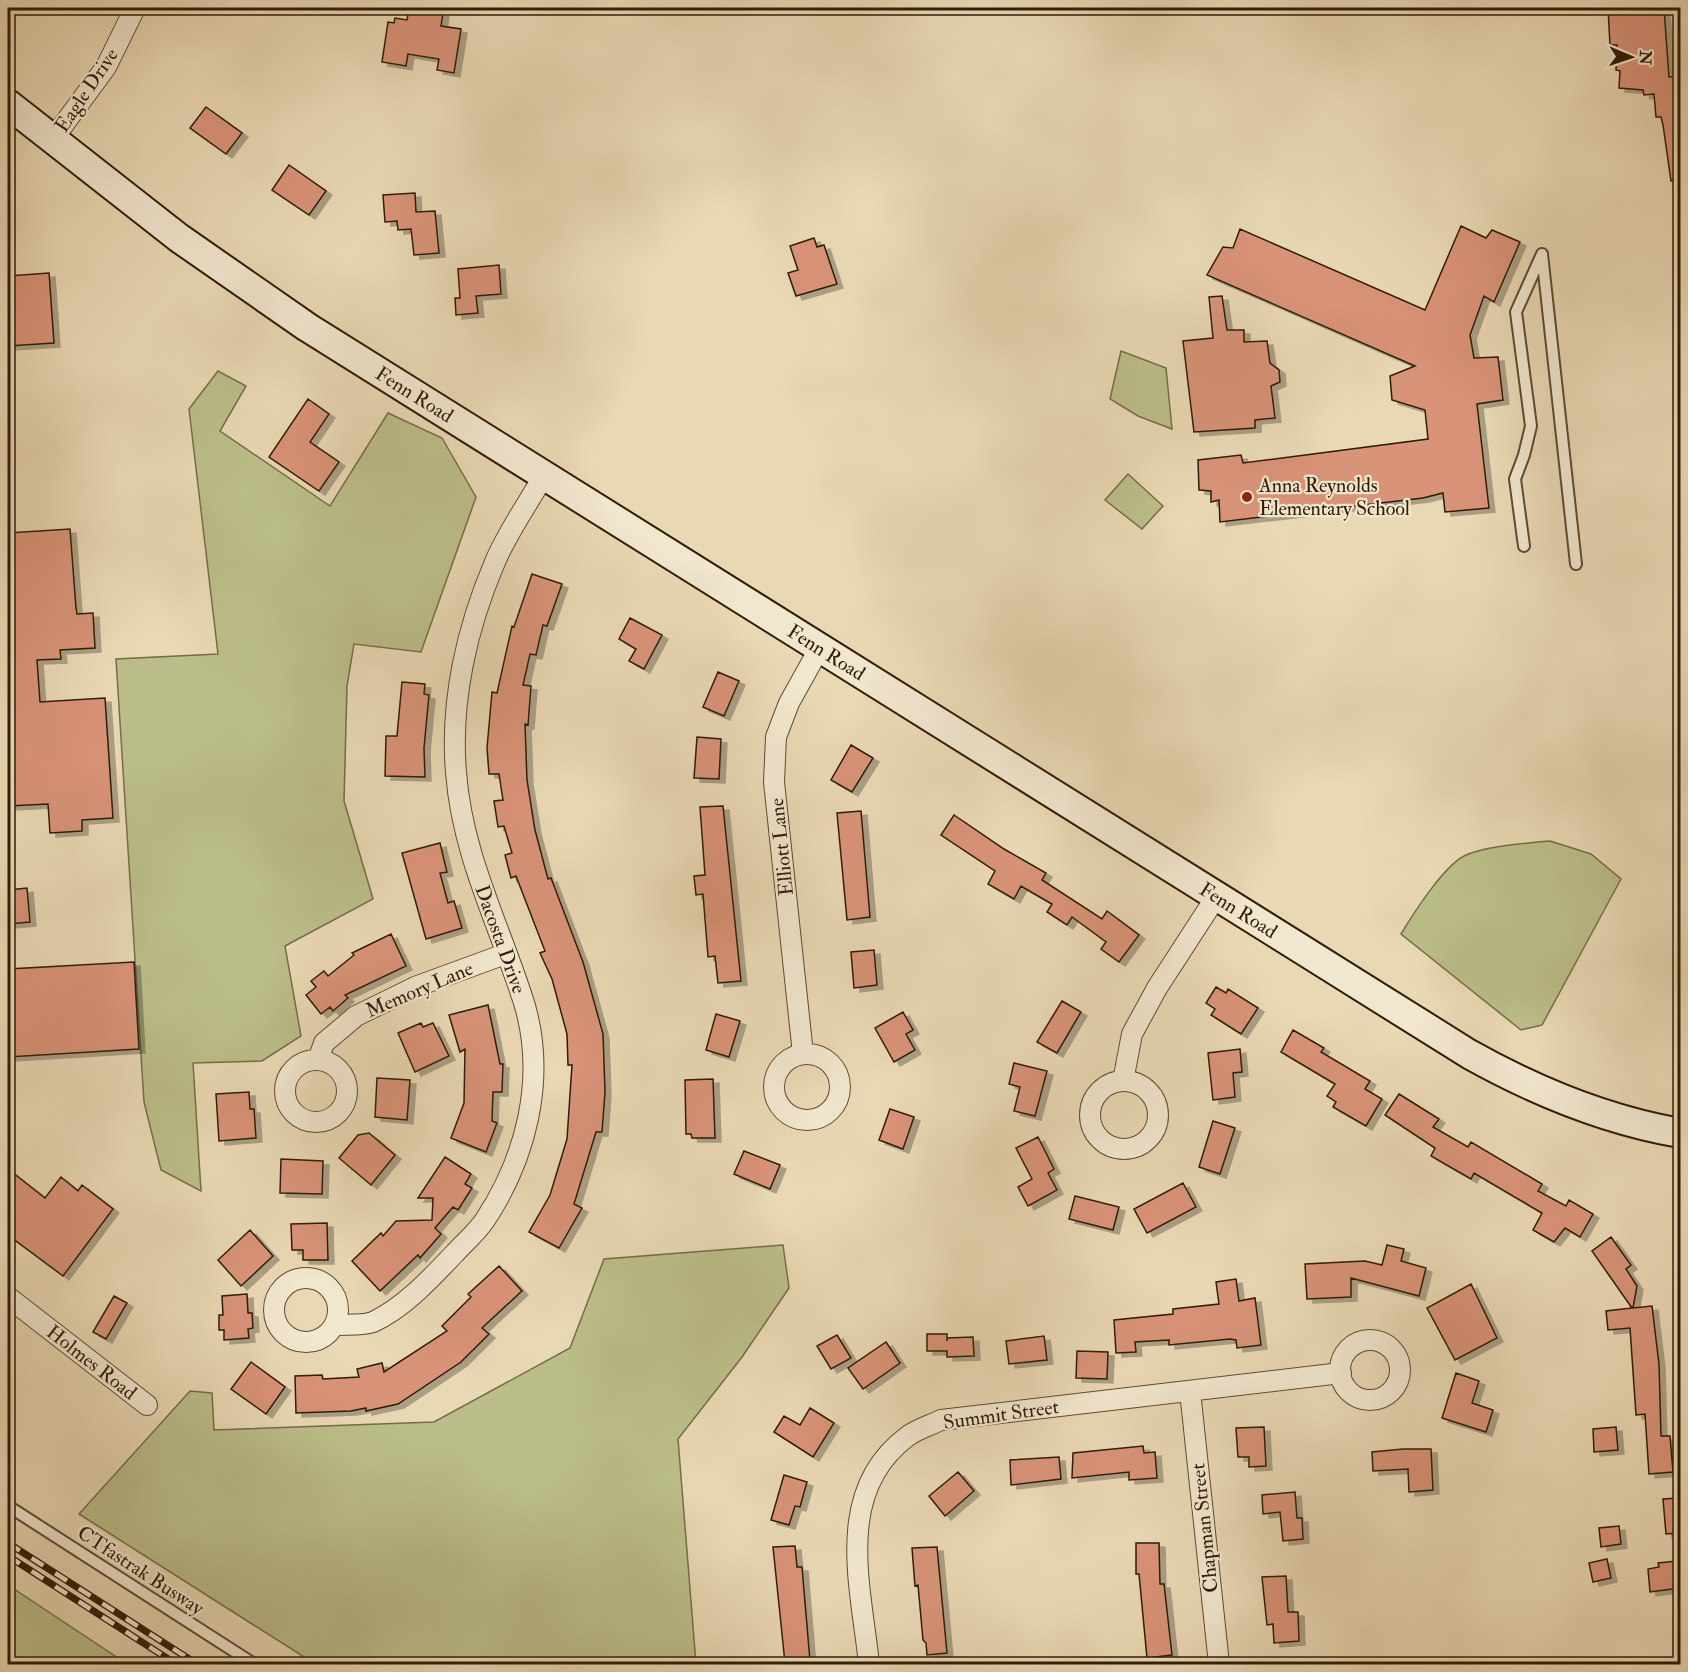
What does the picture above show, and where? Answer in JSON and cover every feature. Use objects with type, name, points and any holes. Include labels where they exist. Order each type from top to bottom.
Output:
[{"type":"street","name":"Eagle Drive","points":[[53,139],[106,67],[135,8]]},
{"type":"street","name":"Fenn Road","points":[[8,104],[179,238],[281,310],[543,477],[1216,897],[1504,1074],[1595,1111],[1680,1132]]},
{"type":"street","name":"Dacosta Drive","points":[[334,1325],[371,1323],[404,1302],[484,1222],[514,1169],[529,1118],[534,1066],[525,1007],[482,892],[464,827],[456,771],[458,700],[470,629],[496,560],[543,477]]},
{"type":"street","name":"Elliott Lane","points":[[803,1054],[774,782],[776,737],[789,703],[819,649]]},
{"type":"street","points":[[1123,1081],[1132,1034],[1157,988],[1216,897]]},
{"type":"street","name":"Memory Lane","points":[[318,1060],[324,1043],[356,1016],[415,987],[505,954]]},
{"type":"street","name":"Holmes Road","points":[[8,1297],[147,1405]]},
{"type":"street","name":"Summit Street","points":[[869,1665],[856,1534],[863,1496],[881,1461],[909,1435],[941,1420],[1341,1373]]},
{"type":"street","name":"Chapman Street","points":[[1190,1391],[1219,1665]]},
{"type":"lane","points":[[1524,546],[1515,479],[1524,456],[1531,426],[1516,312],[1542,254],[1576,564]]},
{"type":"lane","name":"CTfastrak Busway","points":[[8,1506],[254,1665]]},
{"type":"green space","points":[[1121,351],[1166,368],[1172,429],[1138,416],[1110,399]]},
{"type":"green space","points":[[218,371],[246,386],[220,431],[330,506],[388,413],[442,438],[476,497],[421,652],[354,644],[347,686],[344,801],[373,899],[285,946],[301,1036],[262,1061],[193,1063],[201,1191],[161,1170],[144,1102],[116,659],[218,654],[189,409]]},
{"type":"green space","points":[[1128,474],[1163,506],[1142,529],[1105,500]]},
{"type":"green space","points":[[1550,841],[1591,854],[1621,879],[1542,1025],[1521,1030],[1401,934],[1438,880],[1464,856],[1494,847]]},
{"type":"green space","points":[[783,1245],[789,1288],[742,1357],[678,1439],[696,1664],[315,1664],[79,1514],[190,1391],[212,1393],[214,1430],[434,1422],[570,1348],[604,1259]]},
{"type":"green space","points":[[8,1585],[127,1664],[8,1664]]},
{"type":"building","points":[[409,8],[435,8],[434,12],[443,13],[441,26],[461,29],[454,73],[437,70],[439,59],[408,54],[406,66],[382,62],[388,22],[394,23],[395,18],[407,20]]},
{"type":"building","points":[[1608,8],[1664,8],[1669,77],[1680,76],[1680,180],[1671,181],[1663,125],[1661,117],[1656,117],[1654,94],[1644,95],[1643,90],[1619,88],[1620,71],[1616,70],[1617,45],[1610,45]]},
{"type":"building","points":[[206,107],[242,133],[226,154],[190,128]]},
{"type":"building","points":[[289,165],[326,191],[309,215],[272,190]]},
{"type":"building","points":[[415,193],[416,212],[435,211],[439,253],[414,255],[411,229],[398,230],[397,221],[385,222],[383,195]]},
{"type":"building","points":[[1461,226],[1486,238],[1492,230],[1520,242],[1494,302],[1484,296],[1470,335],[1474,358],[1498,357],[1503,400],[1477,404],[1489,508],[1445,512],[1443,493],[1423,498],[1220,522],[1219,500],[1211,502],[1211,491],[1199,490],[1198,460],[1241,455],[1243,463],[1428,439],[1425,410],[1392,400],[1390,376],[1415,366],[1207,275],[1223,247],[1233,248],[1240,229],[1425,310]]},
{"type":"building","points":[[814,238],[817,247],[824,245],[837,284],[796,296],[788,273],[798,270],[790,246]]},
{"type":"building","points":[[499,265],[501,294],[476,296],[478,313],[456,315],[455,298],[460,298],[458,269]]},
{"type":"building","points":[[49,273],[54,343],[8,346],[8,276]]},
{"type":"building","points":[[1222,296],[1227,330],[1244,330],[1244,342],[1267,341],[1270,363],[1279,370],[1280,382],[1271,386],[1275,418],[1255,420],[1255,428],[1194,432],[1183,341],[1213,338],[1209,297]]},
{"type":"building","points":[[308,399],[329,414],[310,442],[339,462],[319,491],[269,457]]},
{"type":"building","points":[[70,529],[77,614],[93,613],[95,648],[60,650],[61,659],[37,660],[40,702],[105,698],[113,818],[82,820],[82,831],[50,833],[48,804],[8,806],[8,533]]},
{"type":"building","points":[[532,574],[562,584],[547,626],[543,625],[536,655],[530,654],[523,685],[531,686],[528,725],[525,724],[527,780],[535,830],[548,879],[551,878],[583,962],[603,1034],[605,1092],[602,1132],[596,1132],[574,1204],[582,1208],[559,1248],[529,1232],[550,1195],[567,1139],[572,1065],[568,1065],[567,1034],[552,979],[540,953],[545,951],[516,876],[511,878],[505,855],[512,853],[504,826],[498,827],[494,801],[503,800],[499,774],[489,774],[487,748],[492,692],[497,693],[512,626],[514,627]]},
{"type":"building","points":[[630,618],[662,635],[644,669],[629,661],[636,649],[619,639]]},
{"type":"building","points":[[718,672],[739,681],[724,716],[703,707]]},
{"type":"building","points":[[402,682],[425,684],[424,694],[429,695],[424,748],[425,777],[385,776],[386,736],[397,736]]},
{"type":"building","points":[[697,737],[721,739],[719,779],[694,778]]},
{"type":"building","points":[[851,745],[873,758],[852,792],[831,780]]},
{"type":"building","points":[[723,806],[741,981],[718,983],[715,956],[708,957],[703,894],[696,895],[694,876],[705,875],[700,807]]},
{"type":"building","points":[[861,811],[870,917],[847,920],[837,813]]},
{"type":"building","points":[[954,815],[1004,849],[1046,873],[1042,880],[1102,919],[1107,911],[1139,935],[1119,962],[1101,949],[1106,942],[1072,917],[1067,925],[1047,912],[1052,904],[1021,886],[1014,899],[988,884],[995,871],[941,835]]},
{"type":"building","points":[[440,843],[447,872],[440,873],[448,903],[454,901],[462,928],[426,939],[402,853]]},
{"type":"building","points":[[27,888],[30,922],[8,924],[8,890]]},
{"type":"building","points":[[391,934],[406,966],[345,995],[348,998],[333,1011],[330,1007],[321,1014],[306,995],[316,987],[311,981],[324,971],[328,976],[354,955],[352,953]]},
{"type":"building","points":[[874,950],[877,985],[854,988],[851,952]]},
{"type":"building","points":[[134,962],[139,1049],[8,1057],[8,969]]},
{"type":"building","points":[[1216,987],[1226,993],[1228,989],[1258,1008],[1241,1034],[1211,1015],[1215,1009],[1206,1003]]},
{"type":"building","points":[[1062,1001],[1081,1012],[1057,1053],[1037,1042]]},
{"type":"building","points":[[488,1005],[500,1064],[503,1064],[502,1092],[493,1092],[492,1121],[497,1123],[486,1152],[451,1138],[464,1103],[465,1049],[460,1052],[449,1015]]},
{"type":"building","points":[[903,1012],[913,1030],[906,1034],[915,1050],[894,1062],[875,1028]]},
{"type":"building","points":[[716,1014],[740,1021],[729,1057],[706,1050]]},
{"type":"building","points":[[421,1023],[423,1027],[433,1023],[449,1056],[415,1072],[398,1033]]},
{"type":"building","points":[[1293,1030],[1324,1048],[1321,1052],[1370,1081],[1365,1089],[1382,1099],[1366,1126],[1333,1107],[1336,1102],[1327,1096],[1335,1084],[1281,1052]]},
{"type":"building","points":[[1240,1049],[1242,1072],[1233,1073],[1235,1097],[1213,1100],[1208,1053]]},
{"type":"building","points":[[1014,1063],[1047,1071],[1035,1116],[1014,1111],[1020,1087],[1009,1084]]},
{"type":"building","points":[[377,1078],[410,1080],[407,1120],[375,1117]]},
{"type":"building","points":[[713,1079],[715,1138],[692,1138],[691,1134],[686,1134],[685,1080]]},
{"type":"building","points":[[249,1092],[250,1109],[254,1109],[256,1138],[219,1141],[216,1094]]},
{"type":"building","points":[[1399,1094],[1439,1119],[1433,1127],[1468,1147],[1471,1142],[1542,1184],[1538,1191],[1566,1206],[1569,1200],[1593,1214],[1580,1237],[1565,1228],[1554,1242],[1533,1230],[1542,1213],[1474,1173],[1471,1179],[1431,1156],[1435,1148],[1385,1115]]},
{"type":"building","points":[[890,1109],[914,1117],[903,1149],[879,1140]]},
{"type":"building","points":[[1213,1121],[1235,1128],[1220,1174],[1199,1167]]},
{"type":"building","points":[[369,1133],[395,1155],[371,1185],[339,1158],[358,1135]]},
{"type":"building","points":[[1038,1137],[1054,1169],[1048,1173],[1057,1190],[1028,1206],[1018,1187],[1032,1179],[1016,1148]]},
{"type":"building","points":[[744,1151],[780,1165],[770,1189],[734,1174]]},
{"type":"building","points":[[445,1157],[471,1174],[465,1184],[472,1188],[458,1210],[453,1207],[435,1228],[441,1234],[420,1258],[418,1255],[380,1291],[352,1261],[381,1233],[383,1236],[396,1221],[432,1220],[433,1198],[418,1198]]},
{"type":"building","points":[[281,1159],[323,1161],[322,1194],[280,1193]]},
{"type":"building","points":[[8,1169],[45,1198],[61,1177],[78,1191],[82,1185],[113,1209],[63,1276],[8,1235]]},
{"type":"building","points":[[1183,1183],[1196,1207],[1147,1233],[1134,1209]]},
{"type":"building","points":[[1075,1196],[1119,1207],[1113,1230],[1069,1219]]},
{"type":"building","points":[[327,1223],[328,1260],[303,1260],[303,1250],[292,1250],[291,1224]]},
{"type":"building","points":[[250,1230],[273,1256],[241,1286],[218,1260]]},
{"type":"building","points":[[1611,1237],[1631,1265],[1626,1269],[1637,1286],[1633,1308],[1652,1306],[1659,1364],[1661,1436],[1670,1436],[1673,1472],[1649,1474],[1645,1414],[1636,1415],[1630,1328],[1608,1330],[1606,1311],[1632,1308],[1592,1251]]},
{"type":"building","points":[[1387,1245],[1404,1249],[1401,1261],[1426,1268],[1419,1296],[1351,1278],[1351,1297],[1307,1299],[1305,1264],[1365,1261],[1382,1265]]},
{"type":"building","points":[[499,1266],[522,1291],[482,1328],[489,1334],[461,1362],[398,1404],[366,1411],[366,1408],[351,1411],[296,1413],[295,1376],[322,1375],[323,1379],[359,1377],[357,1369],[382,1363],[384,1372],[447,1331],[442,1326],[471,1297],[468,1294]]},
{"type":"building","points":[[1236,1279],[1239,1301],[1255,1298],[1261,1345],[1237,1348],[1236,1340],[1230,1339],[1169,1345],[1169,1340],[1135,1342],[1136,1352],[1116,1353],[1114,1320],[1173,1314],[1173,1309],[1219,1304],[1216,1282]]},
{"type":"building","points":[[1471,1284],[1497,1338],[1455,1360],[1427,1308]]},
{"type":"building","points":[[247,1294],[248,1313],[252,1313],[253,1328],[248,1329],[249,1338],[224,1340],[224,1330],[219,1330],[219,1315],[223,1315],[222,1296]]},
{"type":"building","points":[[114,1296],[127,1303],[106,1339],[93,1332]]},
{"type":"building","points":[[927,1334],[947,1334],[947,1338],[973,1337],[974,1356],[947,1357],[947,1351],[927,1351]]},
{"type":"building","points":[[837,1335],[851,1358],[831,1369],[817,1346]]},
{"type":"building","points":[[1044,1336],[1047,1360],[1009,1364],[1006,1341]]},
{"type":"building","points":[[886,1342],[900,1363],[863,1389],[848,1368]]},
{"type":"building","points":[[1077,1351],[1108,1352],[1107,1379],[1076,1378]]},
{"type":"building","points":[[251,1362],[285,1387],[266,1414],[231,1389]]},
{"type":"building","points":[[1456,1373],[1479,1381],[1472,1403],[1493,1410],[1486,1432],[1442,1418]]},
{"type":"building","points":[[810,1408],[834,1423],[813,1457],[774,1432],[784,1416],[800,1425]]},
{"type":"building","points":[[1264,1427],[1266,1466],[1249,1467],[1249,1457],[1238,1457],[1236,1428]]},
{"type":"building","points":[[1616,1427],[1618,1450],[1594,1452],[1593,1429]]},
{"type":"building","points":[[1143,1446],[1144,1453],[1155,1452],[1157,1478],[1129,1480],[1129,1472],[1072,1478],[1073,1453]]},
{"type":"building","points":[[1431,1449],[1433,1490],[1409,1492],[1408,1469],[1373,1471],[1372,1452]]},
{"type":"building","points":[[1059,1457],[1061,1479],[1011,1485],[1010,1460]]},
{"type":"building","points":[[958,1472],[974,1491],[945,1516],[929,1496]]},
{"type":"building","points":[[784,1475],[807,1482],[800,1507],[795,1506],[789,1525],[771,1520]]},
{"type":"building","points":[[1295,1492],[1297,1518],[1302,1518],[1303,1539],[1283,1541],[1280,1512],[1263,1514],[1262,1495]]},
{"type":"building","points":[[1680,1498],[1680,1533],[1666,1534],[1663,1499]]},
{"type":"building","points":[[1619,1526],[1621,1544],[1601,1547],[1599,1528]]},
{"type":"building","points":[[1136,1543],[1159,1543],[1160,1584],[1164,1584],[1172,1655],[1147,1658],[1139,1574],[1136,1574]]},
{"type":"building","points":[[795,1546],[797,1567],[802,1567],[810,1661],[785,1663],[773,1547]]},
{"type":"building","points":[[937,1547],[947,1653],[927,1655],[926,1643],[923,1640],[918,1585],[915,1586],[912,1548]]},
{"type":"building","points":[[1607,1559],[1611,1578],[1593,1582],[1589,1563]]},
{"type":"building","points":[[1677,1561],[1678,1565],[1680,1564],[1680,1588],[1650,1592],[1648,1569],[1659,1567],[1658,1563]]},
{"type":"building","points":[[1286,1576],[1288,1612],[1298,1612],[1299,1641],[1274,1643],[1273,1624],[1267,1625],[1262,1577]]},
{"type":"railway","points":[[8,1543],[197,1664]]},
{"type":"railway","points":[[8,1556],[176,1664]]},
{"type":"place","name":"Anna Reynolds Elementary School","points":[[1247,497]]}]
